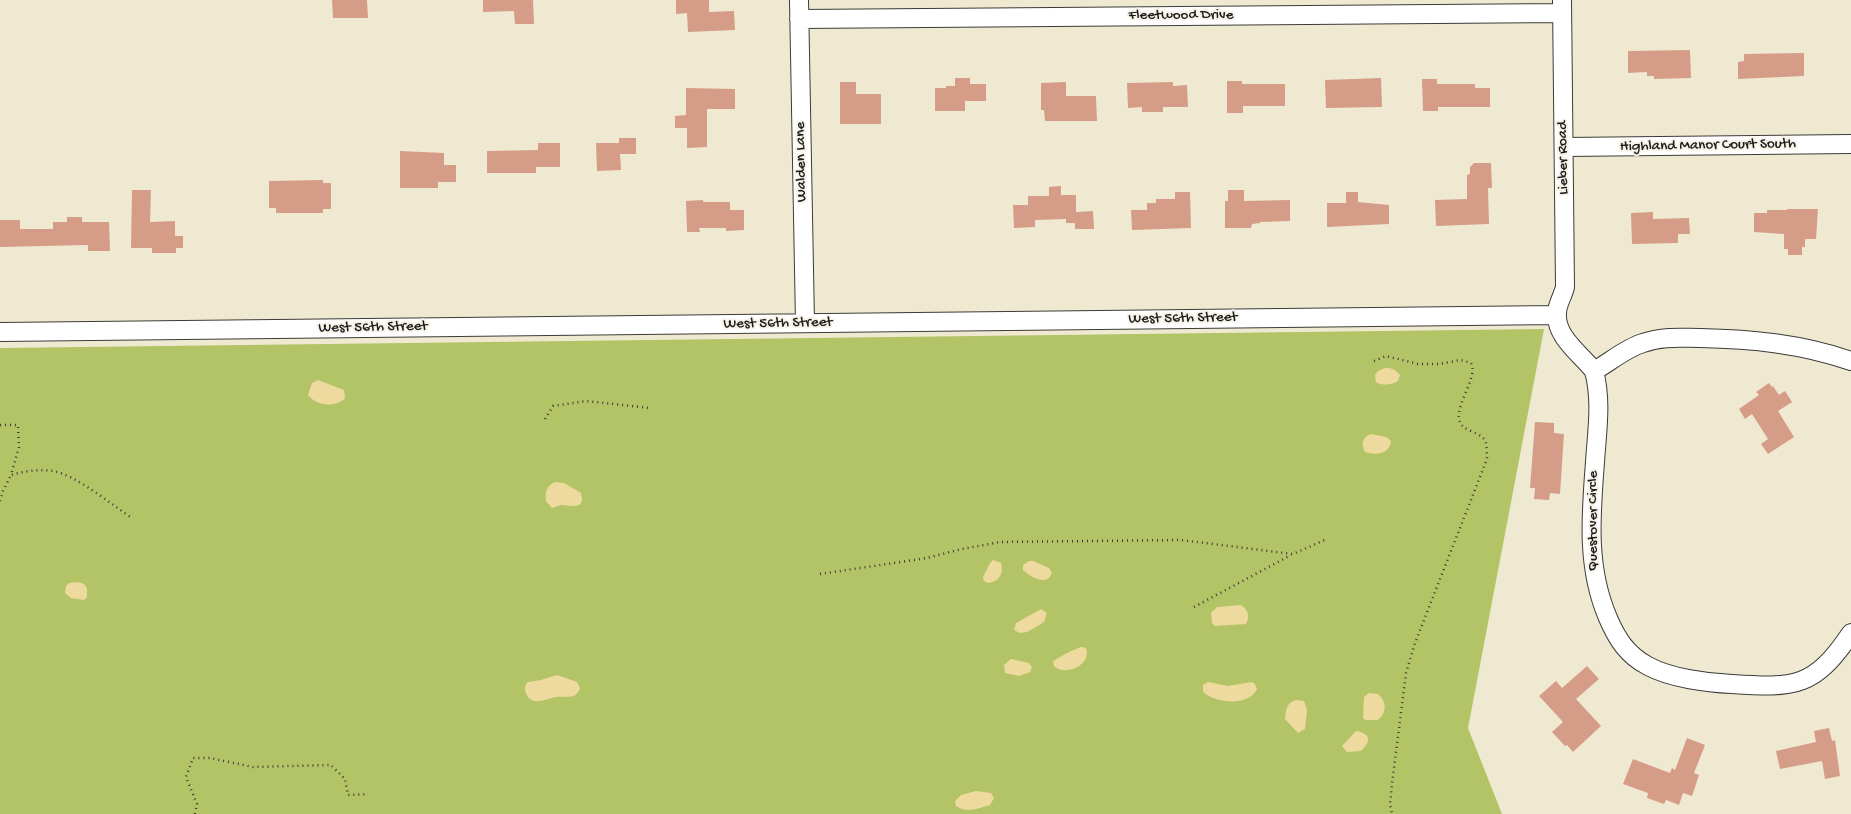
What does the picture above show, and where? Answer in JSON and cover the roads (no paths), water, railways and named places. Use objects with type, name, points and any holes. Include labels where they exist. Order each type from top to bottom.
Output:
[{"type":"street","name":"Walden Lane","points":[[799,0],[805,323]]},
{"type":"street","name":"Fleetwood Drive","points":[[799,19],[1562,6]]},
{"type":"street","name":"Lieber Road","points":[[1556,315],[1565,287],[1562,6]]},
{"type":"street","name":"Highland Manor Court South","points":[[1564,147],[1851,144]]},
{"type":"street","name":"West 56th Street","points":[[0,332],[1556,315]]},
{"type":"street","points":[[1556,315],[1564,338],[1594,371],[1634,346],[1664,338],[1759,341],[1808,348],[1851,361]]},
{"type":"street","name":"Questover Circle","points":[[1594,371],[1599,402],[1592,514],[1593,574],[1602,606],[1614,632],[1626,650],[1647,666],[1707,683],[1772,686],[1798,682],[1814,676],[1851,633]]}]
